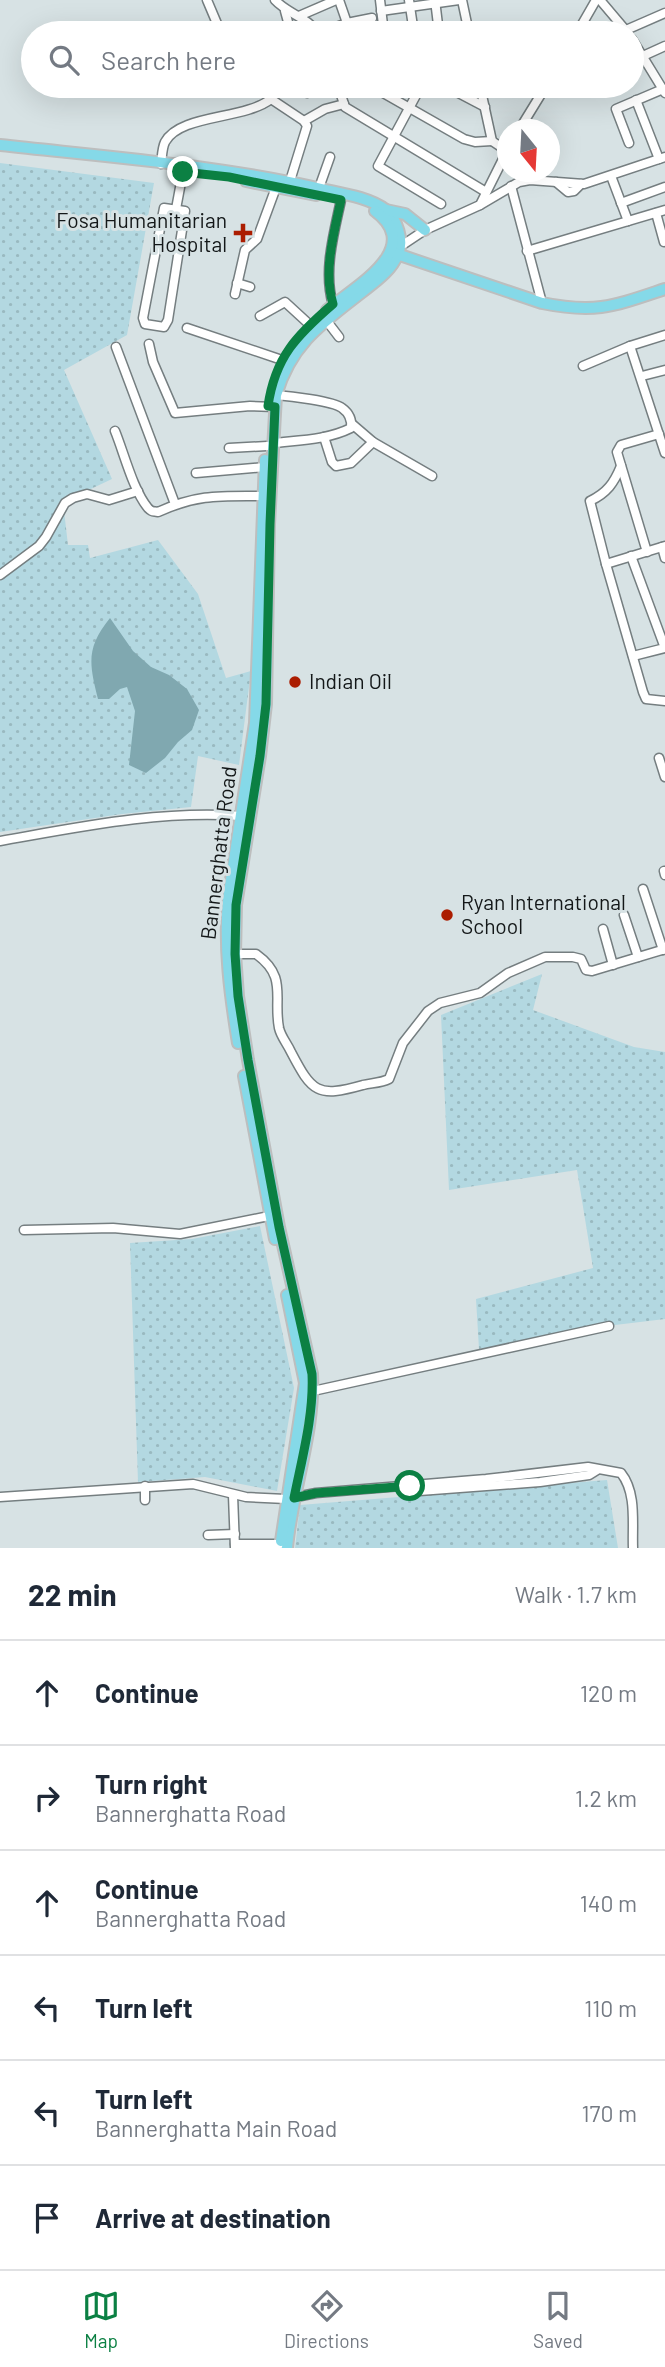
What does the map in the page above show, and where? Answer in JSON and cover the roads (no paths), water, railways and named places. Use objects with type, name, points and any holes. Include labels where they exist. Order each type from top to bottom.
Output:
[{"type":"main road","points":[[0,145],[161,163],[184,169]]},
{"type":"main road","points":[[0,151],[184,169],[224,170],[359,198],[386,210],[405,214],[425,230]]},
{"type":"main road","points":[[282,182],[373,210],[382,216],[390,228],[395,249]]},
{"type":"main road","points":[[386,210],[398,228],[395,249]]},
{"type":"main road","points":[[395,249],[542,303],[564,308],[609,307],[665,289]]},
{"type":"main road","name":"Bannerghatta Road","points":[[282,1547],[305,1383],[230,999],[226,954],[228,899],[255,723],[263,612],[273,378],[282,360],[310,325],[384,264],[395,249]]},
{"type":"main road","name":"Bannerghatta Road","points":[[273,403],[282,375],[301,344],[326,320],[386,272],[395,249]]},
{"type":"main road","name":"Bannerghatta Road","points":[[270,445],[263,496],[266,704],[236,905],[235,954],[238,996],[273,1215],[310,1360],[313,1391],[290,1499]]},
{"type":"street","points":[[207,0],[216,21]]},
{"type":"street","points":[[275,0],[285,11],[288,21]]},
{"type":"street","points":[[299,16],[337,0],[346,21]]},
{"type":"street","points":[[380,0],[382,21]]},
{"type":"street","points":[[381,11],[409,3],[461,0],[466,21]]},
{"type":"street","points":[[585,21],[598,0],[617,21]]},
{"type":"street","points":[[436,1],[438,21]]},
{"type":"street","points":[[409,3],[412,21]]},
{"type":"street","points":[[285,11],[306,21]]},
{"type":"street","points":[[644,24],[665,13]]},
{"type":"street","points":[[357,21],[372,18]]},
{"type":"street","points":[[644,56],[665,46]]},
{"type":"street","points":[[644,59],[664,91],[644,97]]},
{"type":"street","points":[[342,98],[344,104],[393,136],[486,192]]},
{"type":"street","points":[[391,98],[464,139],[475,142],[492,141],[497,144]]},
{"type":"street","points":[[414,98],[378,166],[441,205]]},
{"type":"street","points":[[467,98],[485,107]]},
{"type":"street","points":[[483,98],[492,141]]},
{"type":"street","points":[[526,119],[539,98]]},
{"type":"street","points":[[629,143],[616,109],[642,98]]},
{"type":"street","points":[[161,163],[165,143],[174,131],[202,121],[248,112],[271,99],[304,121],[307,126],[257,239],[245,250],[235,294]]},
{"type":"street","points":[[395,249],[425,230],[480,205],[511,186],[530,180],[581,184],[662,158],[636,100]]},
{"type":"street","points":[[304,121],[325,109],[344,104]]},
{"type":"street","points":[[319,188],[330,157]]},
{"type":"street","points":[[176,209],[184,169]]},
{"type":"street","points":[[480,205],[497,170]]},
{"type":"street","points":[[611,176],[628,221]]},
{"type":"street","points":[[511,186],[542,303]]},
{"type":"street","points":[[621,203],[665,187]]},
{"type":"street","points":[[333,304],[329,276],[341,200]]},
{"type":"street","points":[[176,209],[185,213],[167,325],[164,327],[145,324],[143,318],[162,210],[176,209]]},
{"type":"street","points":[[527,251],[665,210]]},
{"type":"street","points":[[656,213],[664,242]]},
{"type":"street","points":[[237,283],[250,287]]},
{"type":"street","points":[[260,316],[285,302],[310,325]]},
{"type":"street","points":[[326,320],[339,337]]},
{"type":"street","points":[[187,328],[282,360]]},
{"type":"street","points":[[583,366],[665,335]]},
{"type":"street","points":[[149,344],[153,362],[174,413],[273,403],[296,396],[341,407],[349,414],[352,424],[373,442],[432,476]]},
{"type":"street","points":[[631,346],[665,453]]},
{"type":"street","points":[[116,347],[176,504]]},
{"type":"street","points":[[642,376],[665,370]]},
{"type":"street","points":[[229,448],[324,437],[341,433],[351,428],[352,424]]},
{"type":"street","points":[[115,430],[138,491],[152,511],[158,512],[187,499],[263,496]]},
{"type":"street","points":[[647,552],[617,452],[621,445],[659,434]]},
{"type":"street","points":[[324,437],[332,462],[336,466],[351,463],[373,442]]},
{"type":"street","points":[[621,466],[604,495],[590,501],[646,699],[665,701]]},
{"type":"street","points":[[196,473],[265,467]]},
{"type":"street","points":[[0,575],[47,537],[65,503],[73,498],[87,495],[109,500],[138,491]]},
{"type":"street","points":[[606,564],[663,547],[665,558]]},
{"type":"street","points":[[631,556],[665,648],[633,656]]},
{"type":"street","points":[[659,758],[665,777]]},
{"type":"street","points":[[0,841],[122,819],[206,813],[241,816]]},
{"type":"street","points":[[235,954],[257,954],[271,968],[277,984],[281,1035],[305,1078],[315,1088],[328,1092],[346,1090],[389,1079],[403,1043],[428,1012],[440,1003],[480,993],[508,973],[545,957],[579,958],[589,972],[664,949],[643,889]]},
{"type":"street","points":[[624,915],[638,957]]},
{"type":"street","points":[[603,929],[613,965]]},
{"type":"street","points":[[24,1230],[113,1228],[180,1234],[273,1215]]},
{"type":"street","points":[[313,1391],[609,1326]]},
{"type":"street","points":[[0,1497],[193,1484],[233,1495],[290,1499],[310,1495],[317,1497],[473,1488],[589,1475],[597,1470],[621,1474],[626,1480],[632,1503],[633,1548]]},
{"type":"street","points":[[145,1486],[145,1500]]},
{"type":"street","points":[[233,1495],[235,1546],[282,1547]]},
{"type":"street","points":[[208,1535],[235,1534]]},
{"type":"place","name":"Fosa Humanitarian Hospital","points":[[243,233]]},
{"type":"place","name":"Indian Oil","points":[[295,682]]},
{"type":"place","name":"Ryan International School","points":[[447,915]]}]
